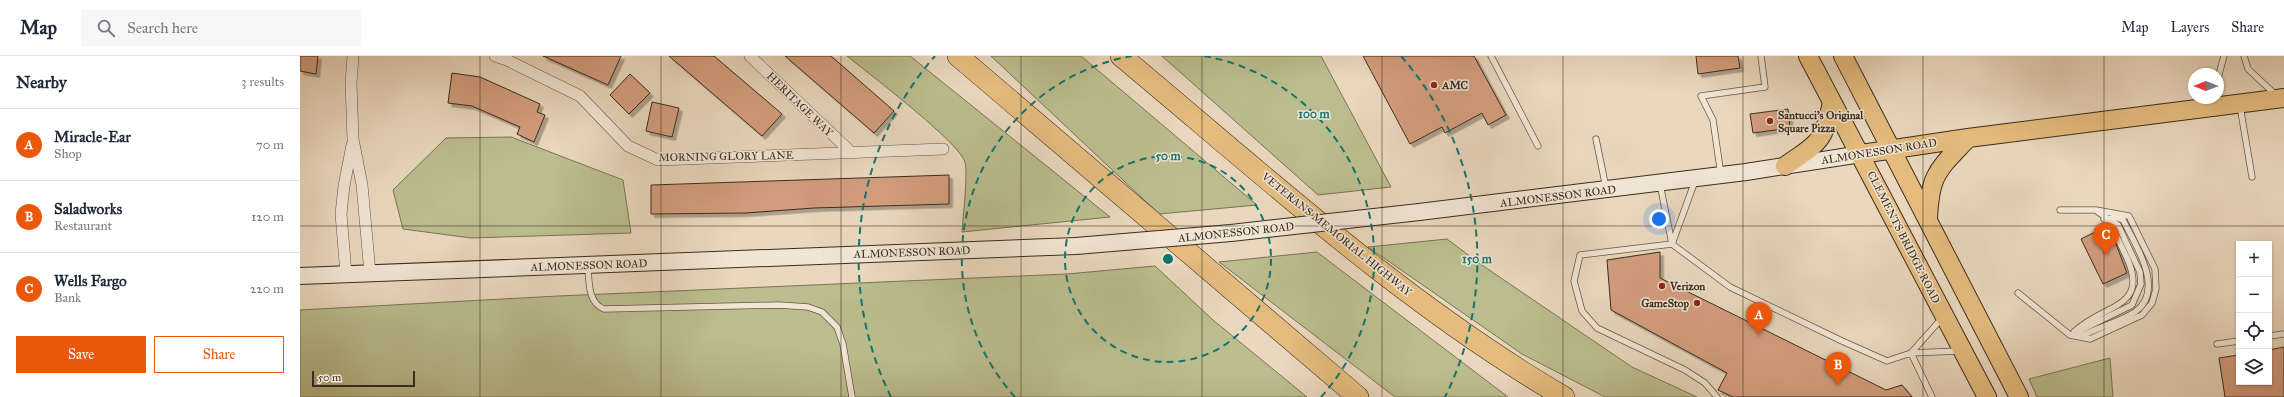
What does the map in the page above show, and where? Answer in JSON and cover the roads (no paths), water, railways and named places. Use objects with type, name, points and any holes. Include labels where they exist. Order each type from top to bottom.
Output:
[{"type":"highway","points":[[958,56],[1358,397]]},
{"type":"highway","name":"VETERANS MEMORIAL HIGHWAY","points":[[1121,56],[1288,196],[1408,292],[1474,340],[1564,397]]},
{"type":"main road","name":"CLEMENTS BRIDGE ROAD","points":[[1808,56],[1861,154],[1987,397]]},
{"type":"main road","points":[[1844,56],[1890,149],[2019,397]]},
{"type":"main road","name":"ALMONESSON ROAD","points":[[300,276],[1076,246],[1230,233],[1721,176],[1968,138],[2198,107],[2239,104],[2282,98]]},
{"type":"main road","points":[[1785,166],[1818,143],[1828,125],[1832,102]]},
{"type":"main road","points":[[1928,222],[1929,193],[1936,172],[1968,138]]},
{"type":"street","points":[[353,56],[351,83],[353,139],[362,185],[370,273]]},
{"type":"street","name":"MORNING GLORY LANE","points":[[495,56],[507,60],[580,96],[628,146],[658,160],[943,149]]},
{"type":"street","name":"HERITAGE WAY","points":[[750,56],[851,152]]},
{"type":"street","points":[[346,274],[342,214],[344,186],[353,139]]},
{"type":"lane","points":[[1491,56],[1538,146]]},
{"type":"lane","points":[[1721,176],[1713,120],[1701,96],[1765,87],[1761,56]]},
{"type":"lane","points":[[2221,68],[2224,56]]},
{"type":"lane","points":[[2244,56],[2248,69],[2282,98]]},
{"type":"lane","points":[[2239,104],[2252,177]]},
{"type":"lane","points":[[1596,138],[1606,190]]},
{"type":"lane","points":[[1672,244],[1696,179]]},
{"type":"lane","points":[[1660,183],[1672,244],[1730,287],[1887,361],[1911,353],[1963,351]]},
{"type":"lane","points":[[2018,293],[2070,335],[2084,334],[2135,311],[2143,303],[2149,288],[2148,274],[2124,220],[2096,210],[2060,210]]},
{"type":"lane","points":[[2070,335],[2084,322],[2126,299],[2133,292],[2134,274],[2113,228],[2096,210]]},
{"type":"lane","points":[[1672,244],[1580,255],[1574,281],[1582,311],[1596,328],[1685,370],[1705,383],[1717,397]]},
{"type":"lane","points":[[588,265],[590,289],[593,301],[598,307],[604,310],[779,305],[808,307],[822,312],[837,327],[843,344],[852,397]]},
{"type":"lane","points":[[1911,353],[1944,315]]},
{"type":"lane","points":[[2272,336],[2284,334]]},
{"type":"lane","points":[[2217,344],[2236,341]]},
{"type":"lane","points":[[1911,353],[1932,397]]},
{"type":"place","name":"AMC","points":[[1434,85]]},
{"type":"place","name":"Santucci's Original Square Pizza","points":[[1770,121]]},
{"type":"place","name":"Wells Fargo","points":[[2106,255]]},
{"type":"place","name":"Verizon","points":[[1662,286]]},
{"type":"place","name":"GameStop","points":[[1697,303]]},
{"type":"place","name":"Miracle-Ear","points":[[1759,335]]},
{"type":"place","name":"Saladworks","points":[[1838,385]]}]
